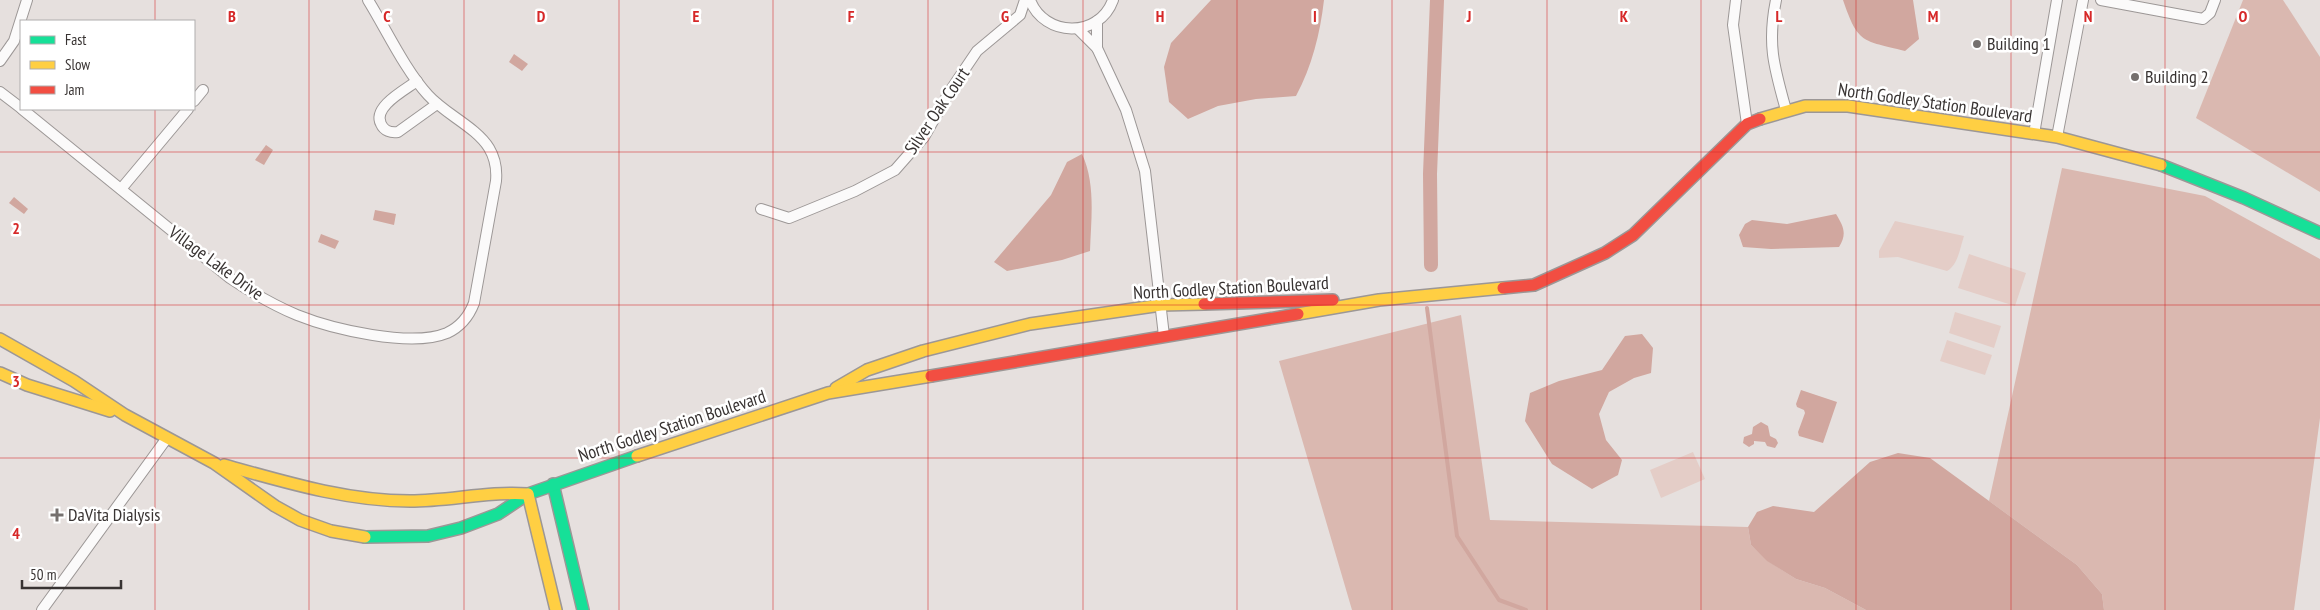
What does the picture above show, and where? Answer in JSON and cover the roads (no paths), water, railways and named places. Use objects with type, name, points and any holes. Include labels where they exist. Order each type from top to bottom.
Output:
[{"type":"street","points":[[21,20],[27,0]]},
{"type":"street","name":"Village Lake Drive","points":[[24,110],[230,278],[285,310],[323,324],[358,332],[400,337],[442,335],[452,331],[464,320],[474,303],[497,175],[494,158],[482,139],[437,104],[417,81],[368,0]]},
{"type":"street","points":[[1025,0],[1020,15],[1042,19]]},
{"type":"street","points":[[1030,0],[1033,8],[1042,19],[1052,26],[1065,29],[1078,29],[1090,26],[1097,21],[1113,0]]},
{"type":"street","points":[[1736,0],[1733,24],[1747,124]]},
{"type":"street","points":[[1776,0],[1770,26],[1774,68],[1786,110]]},
{"type":"street","points":[[2034,134],[2057,0]]},
{"type":"street","points":[[2057,137],[2083,0]]},
{"type":"street","points":[[2101,0],[2203,19],[2210,13],[2215,0]]},
{"type":"street","name":"Silver Oak Court","points":[[761,209],[789,218],[855,191],[895,170],[924,137],[950,90],[977,51],[1020,15]]},
{"type":"street","points":[[1097,21],[1097,48]]},
{"type":"street","points":[[0,61],[14,41],[20,22]]},
{"type":"street","points":[[1078,29],[1097,48],[1126,110],[1146,171],[1164,336]]},
{"type":"street","points":[[417,81],[382,108],[379,119],[384,129],[391,132],[401,131],[437,104]]},
{"type":"street","points":[[195,100],[203,90]]},
{"type":"street","name":"Village Lake Drive","points":[[0,92],[20,107]]},
{"type":"street","name":"North Godley Station Boulevard","points":[[0,339],[74,382],[125,415],[214,462],[275,506],[294,517],[332,532],[392,538],[428,536],[461,528],[498,514],[528,494],[553,484],[828,393],[1379,300],[1534,285],[1605,253],[1633,235],[1747,124],[1786,110],[1805,106],[1848,106],[2057,137],[2165,166],[2244,198],[2320,233]]},
{"type":"street","points":[[121,189],[187,110]]},
{"type":"street","name":"North Godley Station Boulevard","points":[[828,393],[867,370],[923,351],[1030,324],[1161,305],[1246,301],[1379,300]]},
{"type":"street","name":"North Godley Station Boulevard","points":[[0,373],[27,385],[125,415]]},
{"type":"street","points":[[42,610],[167,438]]},
{"type":"street","name":"North Godley Station Boulevard","points":[[214,462],[311,489],[384,499],[411,501],[503,492],[528,494]]},
{"type":"street","points":[[553,484],[583,610]]},
{"type":"street","points":[[528,494],[556,610]]},
{"type":"waterway","points":[[1431,265],[1430,174],[1437,0]]},
{"type":"waterway","points":[[1427,308],[1457,536],[1499,600],[1526,610]]},
{"type":"place","name":"Building 1","points":[[1977,44]]},
{"type":"place","name":"Building 2","points":[[2135,77]]},
{"type":"place","name":"DaVita Dialysis","points":[[57,515]]}]
